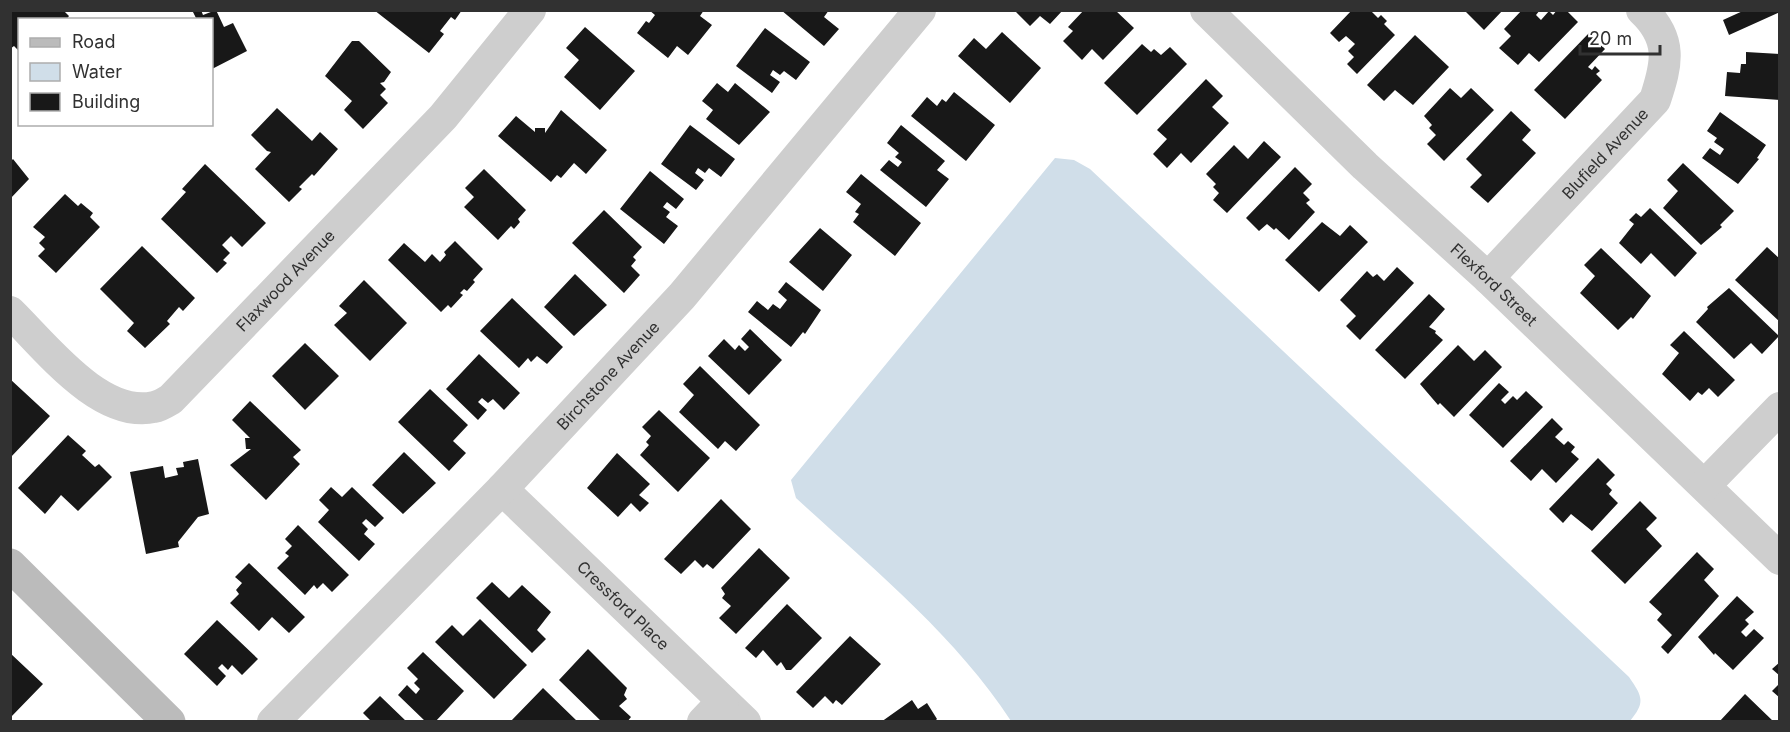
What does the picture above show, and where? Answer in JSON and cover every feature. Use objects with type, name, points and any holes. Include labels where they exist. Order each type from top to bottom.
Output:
[{"type":"street","name":"Flaxwood Avenue","points":[[10,312],[91,392],[109,402],[131,407],[155,407],[171,399],[442,117],[530,10]]},
{"type":"street","name":"Birchstone Avenue","points":[[273,722],[502,489],[682,296],[920,10]]},
{"type":"street","name":"Flexford Street","points":[[1206,10],[1365,166],[1488,278],[1705,485],[1779,559]]},
{"type":"street","name":"Blufield Avenue","points":[[1488,278],[1655,100],[1665,71],[1665,45],[1642,10]]},
{"type":"street","points":[[1705,485],[1779,408]]},
{"type":"street","name":"Cressford Place","points":[[502,489],[724,715]]},
{"type":"street","points":[[10,565],[169,722]]},
{"type":"water","points":[[1055,158],[1074,160],[1090,169],[1629,677],[1640,699],[1638,709],[1630,721],[1011,721],[989,690],[938,631],[911,603],[796,498],[791,480]]},
{"type":"building","points":[[10,10],[63,10],[69,16],[68,18],[18,18],[18,50],[14,46],[10,49]]},
{"type":"building","points":[[192,10],[201,10],[203,15],[216,10],[224,27],[233,23],[247,51],[213,68],[213,18],[196,18]]},
{"type":"building","points":[[374,10],[462,10],[455,20],[451,17],[440,31],[444,34],[429,53]]},
{"type":"building","points":[[649,10],[704,10],[700,16],[712,25],[688,55],[677,46],[668,58],[637,33],[646,21],[649,23],[655,15]]},
{"type":"building","points":[[781,10],[829,10],[824,17],[839,29],[824,46]]},
{"type":"building","points":[[1014,10],[1063,10],[1050,24],[1040,16],[1030,26]]},
{"type":"building","points":[[1084,10],[1115,10],[1134,28],[1103,60],[1092,49],[1082,60],[1063,41],[1073,31],[1068,27]]},
{"type":"building","points":[[1352,10],[1370,10],[1378,18],[1381,15],[1387,21],[1384,24],[1395,35],[1357,74],[1347,64],[1354,57],[1348,51],[1355,44],[1346,36],[1339,42],[1330,33]]},
{"type":"building","points":[[1464,10],[1503,10],[1484,30]]},
{"type":"building","points":[[1522,10],[1540,10],[1536,15],[1541,20],[1549,11],[1553,15],[1557,10],[1566,10],[1578,22],[1539,62],[1529,53],[1518,65],[1499,48],[1511,36],[1504,29]]},
{"type":"building","points":[[1745,10],[1780,10],[1780,12],[1729,35],[1723,20]]},
{"type":"building","points":[[585,27],[635,71],[600,110],[564,77],[579,60],[566,48]]},
{"type":"building","points":[[765,28],[810,62],[796,80],[784,71],[780,75],[773,70],[770,75],[780,82],[772,93],[736,66]]},
{"type":"building","points":[[1002,32],[1041,68],[1010,103],[958,56],[974,38],[986,49]]},
{"type":"building","points":[[1589,33],[1605,49],[1588,67],[1592,70],[1595,66],[1600,71],[1596,74],[1602,80],[1565,119],[1534,90]]},
{"type":"building","points":[[1415,35],[1449,67],[1413,105],[1395,90],[1384,101],[1367,85]]},
{"type":"building","points":[[352,41],[359,41],[391,72],[384,82],[380,83],[386,89],[380,95],[388,103],[363,129],[344,110],[352,101],[325,76]]},
{"type":"building","points":[[1142,44],[1151,52],[1154,49],[1161,55],[1170,47],[1187,64],[1137,115],[1104,83]]},
{"type":"building","points":[[1746,52],[1780,54],[1780,100],[1725,96],[1727,72],[1740,73],[1741,64],[1746,64]]},
{"type":"building","points":[[1206,79],[1223,96],[1212,107],[1229,123],[1191,163],[1181,153],[1167,168],[1153,154],[1167,139],[1157,130]]},
{"type":"building","points":[[717,83],[728,92],[735,83],[770,112],[739,145],[706,119],[713,110],[702,101]]},
{"type":"building","points":[[1450,88],[1461,98],[1471,88],[1494,110],[1444,161],[1427,144],[1436,135],[1429,128],[1432,125],[1424,116]]},
{"type":"building","points":[[954,92],[995,125],[966,161],[911,116],[927,97],[937,106],[942,99],[946,102]]},
{"type":"building","points":[[277,108],[312,141],[320,132],[338,149],[314,176],[312,174],[299,187],[302,189],[289,202],[255,169],[271,152],[267,151],[251,135]]},
{"type":"building","points":[[561,110],[607,150],[586,174],[574,163],[561,178],[557,175],[551,182],[498,136],[516,116],[535,132],[535,128],[545,128],[545,133]]},
{"type":"building","points":[[1511,111],[1531,130],[1522,140],[1536,153],[1488,203],[1470,187],[1482,175],[1466,159]]},
{"type":"building","points":[[1720,112],[1766,145],[1757,158],[1759,159],[1738,184],[1702,158],[1710,148],[1720,155],[1724,149],[1714,142],[1717,138],[1707,131]]},
{"type":"building","points":[[690,125],[735,159],[721,177],[709,168],[705,173],[698,168],[695,173],[704,180],[696,190],[661,164]]},
{"type":"building","points":[[901,125],[945,161],[937,170],[949,179],[926,207],[880,170],[889,160],[898,167],[902,162],[895,157],[899,153],[887,143]]},
{"type":"building","points":[[1264,141],[1281,157],[1227,213],[1213,200],[1219,193],[1213,187],[1216,184],[1206,174],[1234,145],[1248,159]]},
{"type":"building","points":[[13,159],[29,179],[10,199],[10,162]]},
{"type":"building","points":[[1683,163],[1734,211],[1720,225],[1722,227],[1701,245],[1663,208],[1678,191],[1667,180]]},
{"type":"building","points":[[205,164],[266,223],[242,247],[231,236],[222,245],[230,253],[223,260],[227,263],[217,273],[161,219],[186,192],[182,189]]},
{"type":"building","points":[[1295,167],[1312,184],[1303,193],[1310,200],[1306,203],[1315,212],[1289,240],[1276,228],[1274,230],[1267,224],[1259,231],[1246,218]]},
{"type":"building","points":[[484,169],[526,210],[518,219],[520,222],[514,229],[511,226],[498,240],[464,207],[474,197],[465,188]]},
{"type":"building","points":[[650,171],[684,199],[676,209],[667,202],[663,207],[670,212],[666,217],[678,226],[664,244],[620,209]]},
{"type":"building","points":[[861,174],[921,223],[895,256],[853,222],[859,214],[855,212],[861,204],[846,192]]},
{"type":"building","points":[[65,194],[78,206],[81,203],[93,213],[90,217],[100,227],[56,273],[38,256],[45,249],[39,243],[45,237],[33,227]]},
{"type":"building","points":[[1650,208],[1697,253],[1675,277],[1651,253],[1641,264],[1619,243],[1634,224],[1629,220],[1636,213],[1641,217]]},
{"type":"building","points":[[604,210],[642,247],[633,257],[636,260],[631,266],[640,275],[624,293],[572,243]]},
{"type":"building","points":[[1322,222],[1340,236],[1350,225],[1368,242],[1319,292],[1285,260]]},
{"type":"building","points":[[820,228],[852,255],[823,291],[789,262]]},
{"type":"building","points":[[455,241],[483,269],[467,291],[464,289],[460,293],[463,295],[451,308],[448,305],[441,312],[388,260],[404,243],[425,262],[432,254],[440,262],[446,255],[444,252]]},
{"type":"building","points":[[142,246],[195,298],[183,311],[179,307],[167,321],[170,324],[145,348],[127,331],[134,323],[100,289]]},
{"type":"building","points":[[1767,247],[1780,259],[1780,322],[1735,280]]},
{"type":"building","points":[[1601,248],[1651,296],[1633,319],[1631,317],[1618,330],[1580,293],[1595,276],[1584,265]]},
{"type":"building","points":[[1397,267],[1414,283],[1360,340],[1346,326],[1356,316],[1340,300],[1367,271],[1373,277],[1377,274],[1384,281]]},
{"type":"building","points":[[575,274],[607,305],[574,336],[544,307]]},
{"type":"building","points":[[364,280],[407,323],[370,361],[334,325],[347,313],[339,306]]},
{"type":"building","points":[[786,282],[821,310],[805,334],[803,332],[791,347],[748,312],[757,301],[768,310],[773,304],[780,309],[787,300],[778,292]]},
{"type":"building","points":[[1729,288],[1779,336],[1762,354],[1751,343],[1734,359],[1696,322],[1708,309],[1707,307]]},
{"type":"building","points":[[1429,294],[1445,309],[1429,327],[1436,331],[1435,333],[1443,340],[1405,379],[1375,350]]},
{"type":"building","points":[[512,298],[563,347],[547,364],[537,356],[531,362],[528,358],[519,368],[480,331]]},
{"type":"building","points":[[750,329],[782,360],[749,395],[708,356],[724,339],[735,350],[739,345],[745,351],[749,347],[741,339]]},
{"type":"building","points":[[1684,331],[1735,380],[1718,397],[1709,388],[1702,395],[1698,392],[1690,401],[1662,374],[1679,353],[1670,345]]},
{"type":"building","points":[[305,343],[339,376],[305,410],[272,376]]},
{"type":"building","points":[[1458,345],[1474,361],[1485,350],[1502,367],[1454,417],[1440,403],[1438,405],[1420,384]]},
{"type":"building","points":[[479,354],[520,393],[504,410],[493,399],[488,403],[482,398],[478,402],[487,410],[478,420],[446,389]]},
{"type":"building","points":[[700,366],[760,425],[736,451],[725,441],[718,449],[679,412],[694,395],[683,384]]},
{"type":"building","points":[[10,379],[50,416],[10,458]]},
{"type":"building","points":[[1499,383],[1509,392],[1501,400],[1505,404],[1513,396],[1517,400],[1526,391],[1543,407],[1503,448],[1469,415]]},
{"type":"building","points":[[430,389],[468,425],[453,441],[466,453],[449,471],[398,422]]},
{"type":"building","points":[[250,401],[301,450],[293,457],[300,464],[266,500],[230,465],[251,449],[246,449],[245,438],[250,438],[232,420]]},
{"type":"building","points":[[659,410],[710,458],[678,492],[640,455],[649,445],[646,442],[651,436],[642,427]]},
{"type":"building","points":[[1552,418],[1563,429],[1555,437],[1564,445],[1568,441],[1575,447],[1571,452],[1579,459],[1556,483],[1542,469],[1531,481],[1510,461]]},
{"type":"building","points":[[68,435],[86,451],[82,455],[95,467],[99,464],[112,477],[78,511],[61,495],[45,514],[18,488]]},
{"type":"building","points":[[404,452],[436,483],[403,514],[372,485]]},
{"type":"building","points":[[617,453],[650,484],[639,495],[649,503],[640,512],[631,503],[618,517],[587,488]]},
{"type":"building","points":[[1598,458],[1615,475],[1606,484],[1612,490],[1609,494],[1618,503],[1592,531],[1571,514],[1563,523],[1549,509]]},
{"type":"building","points":[[198,459],[209,514],[198,517],[178,542],[179,547],[146,554],[130,472],[163,466],[165,478],[178,475],[176,468],[184,467],[183,462]]},
{"type":"building","points":[[331,487],[342,497],[352,487],[384,518],[375,527],[366,519],[362,523],[368,529],[364,534],[375,544],[359,561],[318,522],[329,510],[319,500]]},
{"type":"building","points":[[721,499],[751,529],[713,569],[707,564],[703,568],[695,560],[681,574],[664,559]]},
{"type":"building","points":[[1640,501],[1657,518],[1646,529],[1662,546],[1625,584],[1591,551]]},
{"type":"building","points":[[298,525],[349,575],[332,592],[323,583],[317,589],[314,585],[305,595],[277,568],[289,556],[285,553],[292,546],[285,539]]},
{"type":"building","points":[[759,548],[790,578],[736,634],[719,618],[731,606],[722,598],[725,594],[721,588]]},
{"type":"building","points":[[1697,552],[1714,569],[1704,580],[1719,596],[1668,654],[1661,647],[1672,635],[1657,620],[1662,614],[1649,602]]},
{"type":"building","points":[[249,563],[305,617],[289,633],[272,617],[259,631],[230,603],[239,594],[236,590],[242,583],[235,577]]},
{"type":"building","points":[[492,582],[509,598],[522,585],[551,612],[537,630],[546,639],[532,653],[476,598]]},
{"type":"building","points":[[1737,596],[1754,612],[1745,620],[1749,624],[1741,632],[1746,637],[1754,629],[1764,638],[1733,670],[1715,653],[1714,655],[1698,637]]},
{"type":"building","points":[[787,604],[822,638],[791,670],[786,670],[781,662],[777,666],[763,650],[756,658],[745,648]]},
{"type":"building","points":[[480,619],[527,665],[494,699],[435,642],[452,625],[463,636]]},
{"type":"building","points":[[217,620],[258,659],[242,675],[232,665],[228,670],[222,664],[218,668],[226,676],[217,686],[184,654]]},
{"type":"building","points":[[850,636],[881,664],[842,705],[836,700],[833,704],[825,696],[813,708],[796,692]]},
{"type":"building","points":[[588,649],[627,688],[624,695],[627,699],[619,706],[631,717],[627,722],[602,722],[559,680]]},
{"type":"building","points":[[423,652],[464,691],[435,722],[426,722],[398,695],[407,685],[416,694],[420,689],[414,683],[418,679],[407,668]]},
{"type":"building","points":[[10,653],[43,684],[10,718]]},
{"type":"building","points":[[1780,662],[1780,676],[1772,669]]},
{"type":"building","points":[[1780,683],[1780,698],[1772,691]]},
{"type":"building","points":[[543,688],[578,722],[510,722]]},
{"type":"building","points":[[1745,694],[1774,722],[1719,722]]},
{"type":"building","points":[[380,696],[407,722],[372,722],[363,713]]},
{"type":"building","points":[[912,700],[918,709],[927,703],[937,719],[934,722],[881,722]]}]
